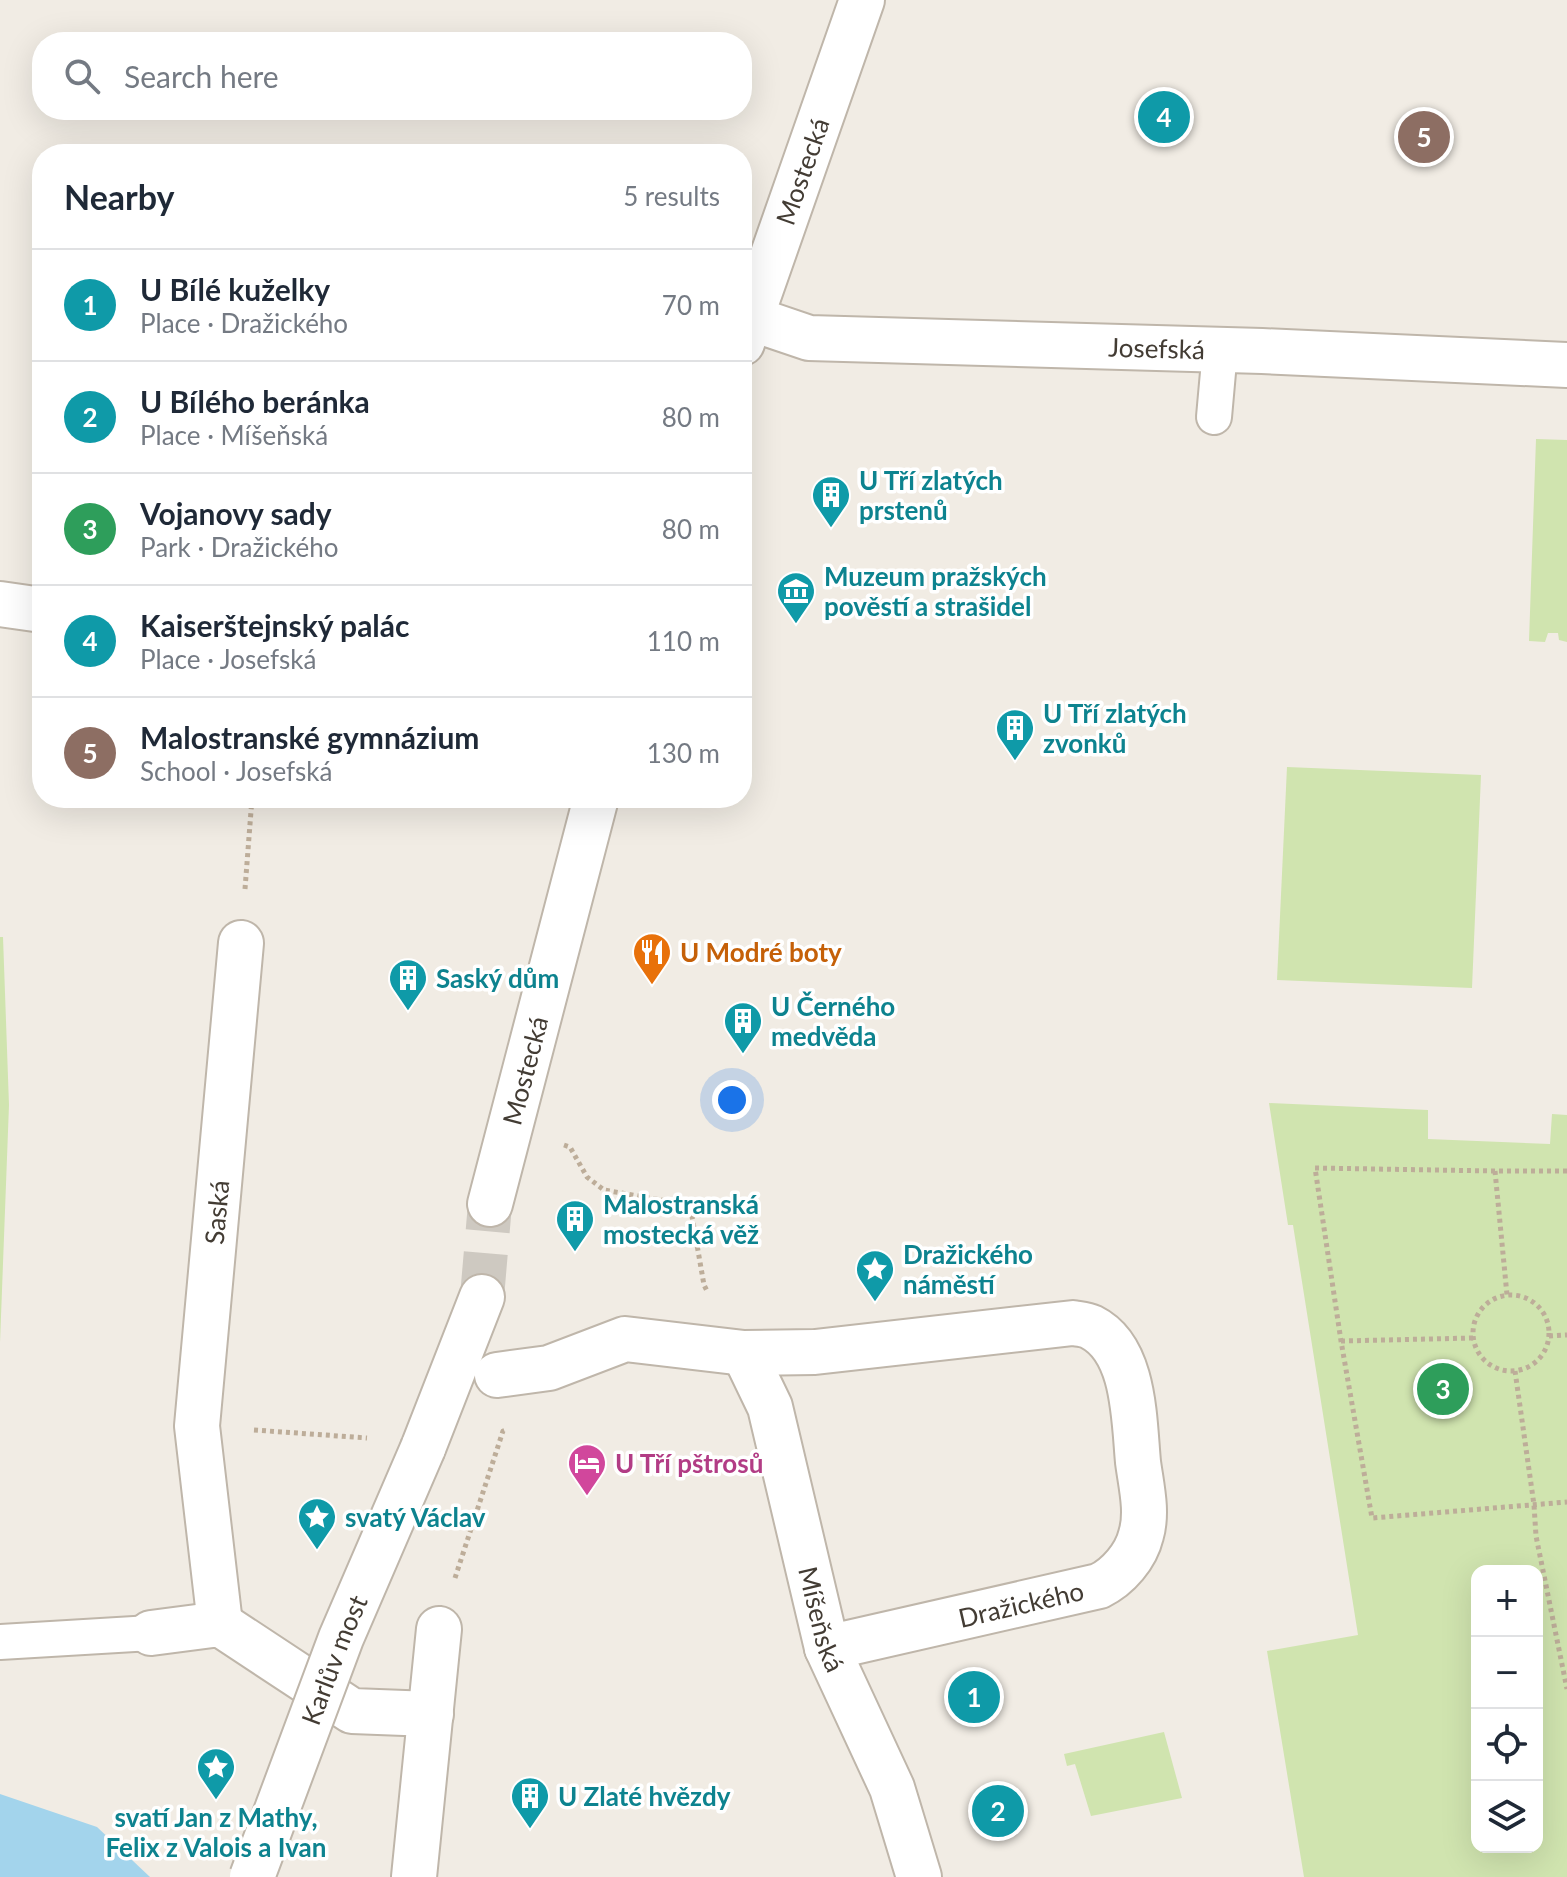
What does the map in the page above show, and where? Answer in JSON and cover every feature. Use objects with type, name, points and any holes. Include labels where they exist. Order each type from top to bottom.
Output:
[{"type":"street","name":"Mostecká","points":[[752,314],[862,0]]},
{"type":"street","name":"Josefská","points":[[752,332],[809,338],[1220,350],[1567,365]]},
{"type":"street","points":[[0,604],[32,609]]},
{"type":"street","name":"Mostecká","points":[[490,1204],[593,808]]},
{"type":"street","name":"Saská","points":[[220,1624],[197,1426],[241,943]]},
{"type":"street","points":[[450,1378],[482,1297]]},
{"type":"street","name":"Dražického","points":[[744,1353],[815,1352],[1073,1323],[1089,1326],[1105,1337],[1118,1355],[1131,1390],[1144,1518],[1140,1539],[1129,1561],[1114,1576],[1099,1586],[827,1648]]},
{"type":"street","points":[[497,1375],[549,1368],[625,1339],[744,1353]]},
{"type":"street","name":"Míšeňská","points":[[744,1353],[770,1407],[827,1648],[892,1788],[919,1877]]},
{"type":"street","name":"Karlův most","points":[[252,1877],[341,1638],[450,1378]]},
{"type":"street","points":[[151,1633],[220,1624],[352,1711],[431,1714]]},
{"type":"street","points":[[414,1877],[439,1629]]},
{"type":"lane","points":[[1214,417],[1220,350]]},
{"type":"lane","points":[[450,1378],[497,1375]]},
{"type":"lane","points":[[0,1642],[151,1633]]},
{"type":"path","points":[[241,943],[251,808]]},
{"type":"path","points":[[509,1129],[570,1147],[587,1177],[604,1190],[690,1205],[704,1285],[744,1353]]},
{"type":"path","points":[[1567,1171],[1315,1168],[1372,1518],[1567,1502]]},
{"type":"path","points":[[1495,1171],[1507,1295]]},
{"type":"path","points":[[1507,1295],[1524,1297],[1537,1306],[1546,1320],[1549,1336],[1539,1360],[1515,1371],[1495,1368],[1487,1363],[1475,1347],[1473,1328],[1488,1302],[1507,1295]]},
{"type":"path","points":[[1549,1336],[1567,1335]]},
{"type":"path","points":[[1341,1341],[1473,1338]]},
{"type":"path","points":[[1515,1371],[1536,1536],[1567,1686]]},
{"type":"path","points":[[246,1430],[366,1437]]},
{"type":"path","points":[[439,1629],[503,1431]]},
{"type":"green space","points":[[1536,439],[1567,440],[1567,642],[1559,640],[1558,633],[1548,633],[1545,642],[1529,641]]},
{"type":"green space","points":[[1287,767],[1481,775],[1472,988],[1277,980]]},
{"type":"green space","points":[[0,937],[3,937],[9,1105],[0,1343]]},
{"type":"green space","points":[[1269,1103],[1428,1110],[1428,1139],[1550,1144],[1552,1114],[1567,1115],[1567,1877],[1304,1877],[1267,1651],[1358,1635],[1293,1225],[1288,1225]]},
{"type":"green space","points":[[1164,1732],[1182,1798],[1091,1816],[1075,1764],[1067,1766],[1064,1754]]},
{"type":"water","points":[[0,1794],[97,1827],[150,1877],[0,1877]]},
{"type":"tunnel","points":[[482,1297],[490,1204]]},
{"type":"place","name":"Kaiserštejnský palác","points":[[1164,117]]},
{"type":"place","name":"Malostranské gymnázium","points":[[1424,137]]},
{"type":"place","name":"U Tří zlatých prstenů","points":[[831,529]]},
{"type":"place","name":"Muzeum pražských pověstí a strašidel","points":[[796,625]]},
{"type":"place","name":"U Tří zlatých zvonků","points":[[1015,762]]},
{"type":"place","name":"U Modré boty","points":[[652,986]]},
{"type":"place","name":"Saský dům","points":[[408,1012]]},
{"type":"place","name":"U Černého medvěda","points":[[743,1055]]},
{"type":"place","name":"Malostranská mostecká věž","points":[[575,1253]]},
{"type":"place","name":"Dražického náměstí","points":[[875,1303]]},
{"type":"place","name":"Vojanovy sady","points":[[1443,1389]]},
{"type":"place","name":"U Tří pštrosů","points":[[587,1497]]},
{"type":"place","name":"svatý Václav","points":[[317,1551]]},
{"type":"place","name":"U Bílé kuželky","points":[[974,1697]]},
{"type":"place","name":"svatí Jan z Mathy, Felix z Valois a Ivan","points":[[216,1801]]},
{"type":"place","name":"U Bílého beránka","points":[[998,1811]]},
{"type":"place","name":"U Zlaté hvězdy","points":[[530,1830]]}]
